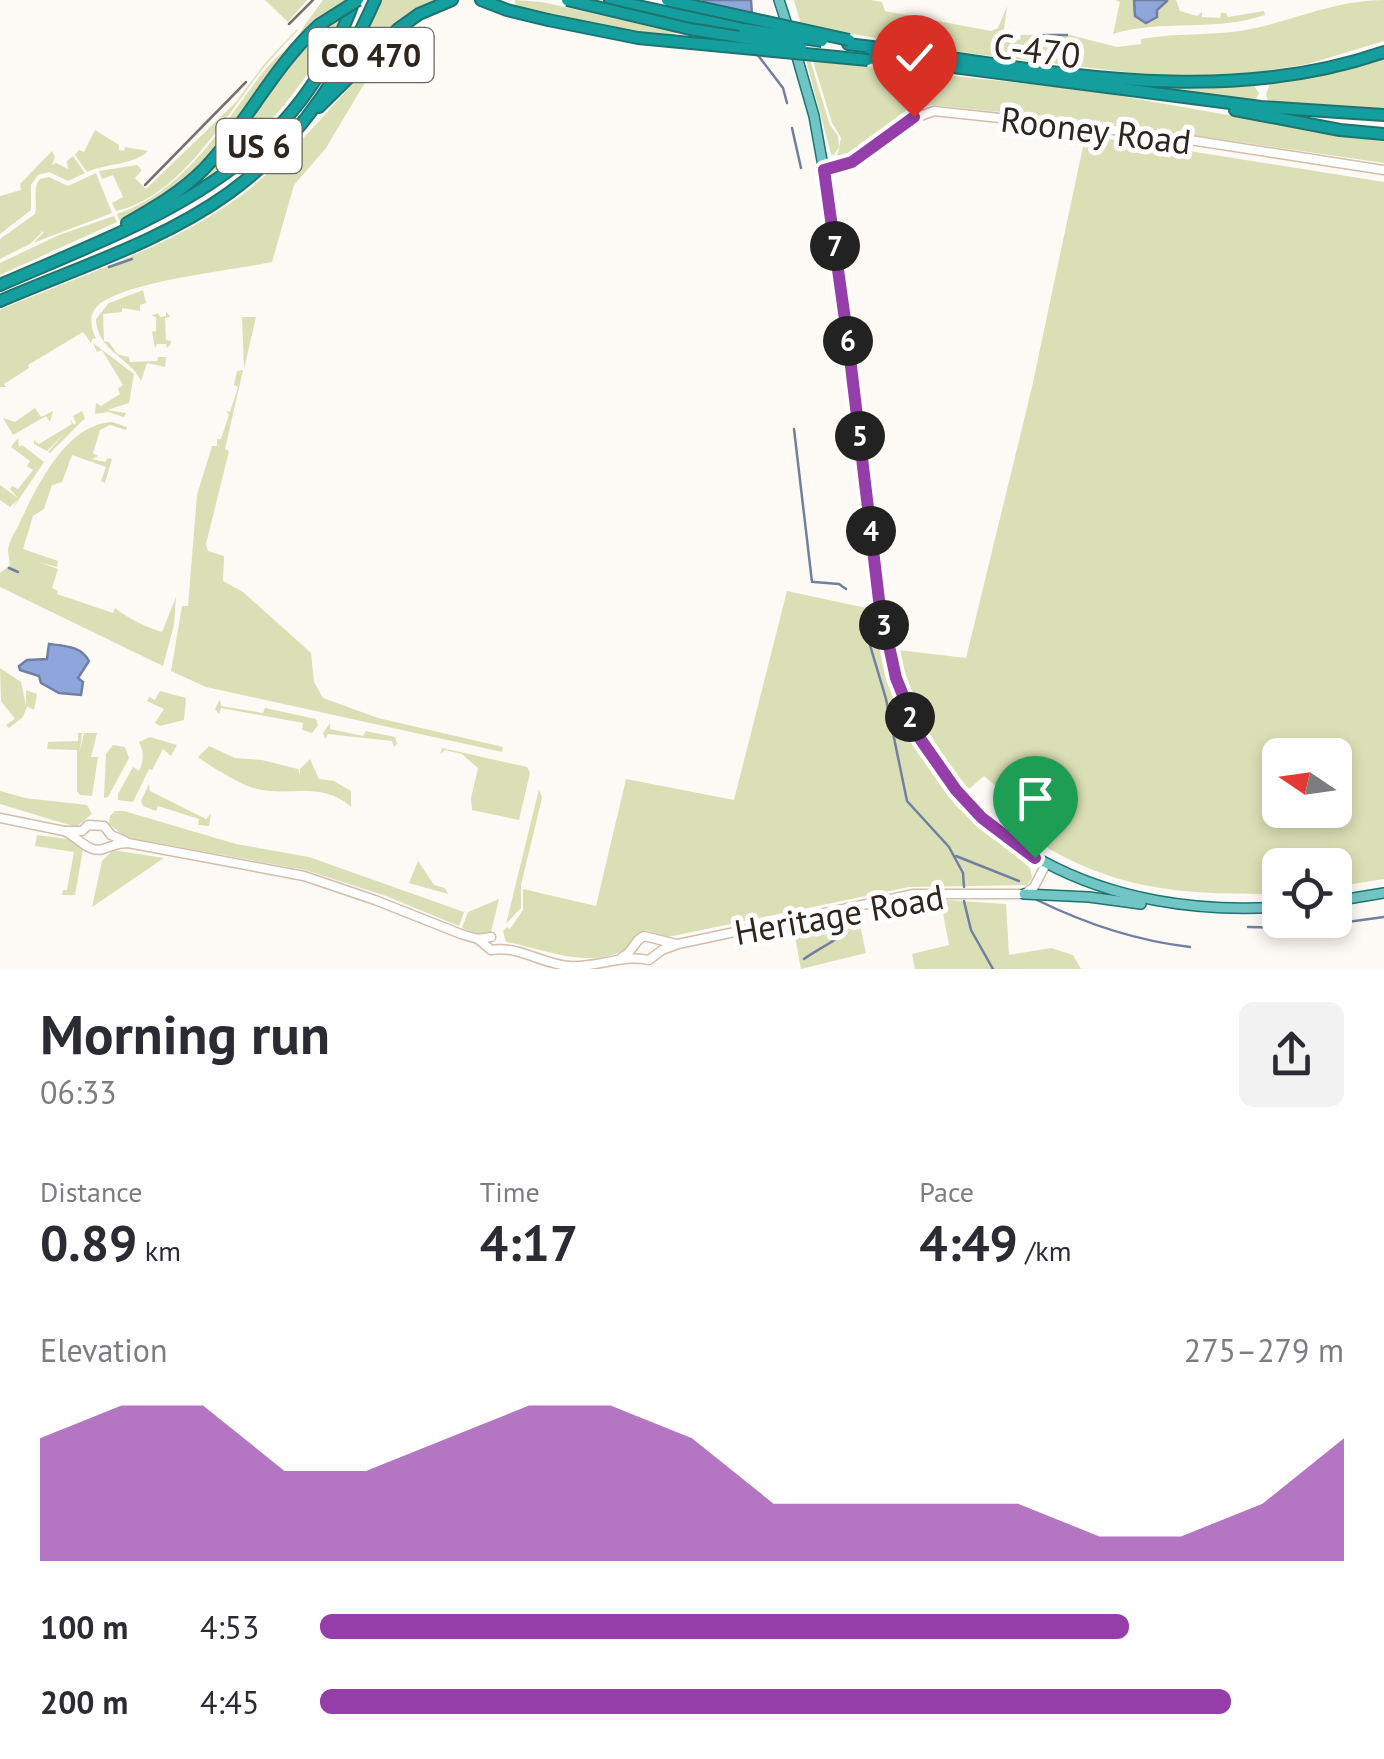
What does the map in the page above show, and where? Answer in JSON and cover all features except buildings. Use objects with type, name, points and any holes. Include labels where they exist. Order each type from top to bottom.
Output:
[{"type":"highway","name":"CO 470","points":[[110,237],[121,226],[175,194],[202,170],[281,65],[319,25],[356,0]]},
{"type":"highway","name":"US 6","points":[[0,284],[192,198],[258,148],[314,80],[356,0]]},
{"type":"highway","name":"US 6","points":[[0,301],[154,235],[228,194],[276,152],[314,110],[350,53],[375,0]]},
{"type":"highway","name":"CO 470","points":[[314,110],[328,102],[398,28],[452,0]]},
{"type":"highway","points":[[481,0],[507,10],[627,37],[868,58]]},
{"type":"highway","name":"C-470","points":[[567,0],[690,29],[868,58],[1306,112],[1384,115]]},
{"type":"highway","name":"C-470","points":[[610,0],[730,26],[1126,80],[1199,84],[1295,75],[1384,52]]},
{"type":"highway","points":[[665,0],[848,42]]},
{"type":"highway","points":[[1135,91],[1340,130],[1384,134]]},
{"type":"main road","points":[[779,0],[814,116],[824,170],[879,600],[896,678],[921,740],[956,790],[982,818],[1046,864],[1103,889],[1136,898],[1224,908]]},
{"type":"main road","name":"Rooney Road","points":[[824,170],[852,162],[907,121],[934,111],[1151,134],[1384,170]]},
{"type":"main road","points":[[0,818],[82,836],[96,850],[105,849],[111,839]]},
{"type":"main road","points":[[82,836],[88,825],[98,824],[106,827],[111,839]]},
{"type":"main road","points":[[111,839],[304,876],[489,941],[493,951],[500,946],[566,966],[619,959],[649,960],[659,952],[656,939],[644,936],[637,940],[635,948],[640,958]]},
{"type":"main road","points":[[1024,894],[1034,887],[1046,864]]},
{"type":"main road","name":"Heritage Road","points":[[659,952],[678,944],[914,894],[1024,894]]},
{"type":"main road","points":[[1024,894],[1188,909],[1262,907]]},
{"type":"main road","points":[[1352,899],[1384,894]]},
{"type":"main road","name":"Heritage Road","points":[[656,939],[678,944]]},
{"type":"main road","points":[[619,959],[635,948]]},
{"type":"green space","points":[[265,0],[307,0],[288,22]]},
{"type":"green space","points":[[323,0],[347,0],[322,18],[282,58],[196,171],[120,221],[117,214],[163,189],[201,154]]},
{"type":"green space","points":[[382,0],[439,0],[389,28],[349,71]]},
{"type":"green space","points":[[515,0],[542,2],[675,32],[674,38],[610,30],[515,7]]},
{"type":"green space","points":[[794,0],[871,0],[882,2],[885,11],[991,31],[998,28],[1007,6],[1003,36],[1020,40],[1021,35],[1066,34],[1117,47],[1141,44],[1141,39],[1155,37],[1242,31],[1335,6],[1384,0],[1384,41],[1308,64],[1245,74],[1167,77],[950,51],[801,25]]},
{"type":"green space","points":[[1115,0],[1176,0],[1180,11],[1197,16],[1202,12],[1202,17],[1264,11],[1265,15],[1228,23],[1150,27],[1113,34],[1120,2]]},
{"type":"green space","points":[[341,18],[310,70],[274,117],[232,158],[184,194],[298,55]]},
{"type":"green space","points":[[297,29],[180,174],[139,203],[116,211],[112,203],[123,197],[113,175],[102,179],[99,171],[137,165],[142,170],[135,178],[146,189],[235,103],[266,62]]},
{"type":"green space","points":[[393,42],[397,44],[376,64],[326,148],[294,185],[272,262],[126,291],[95,309],[92,328],[96,339],[91,343],[83,332],[28,365],[4,384],[6,387],[0,387],[0,310],[156,245],[242,195],[282,159]]},
{"type":"green space","points":[[1384,56],[1384,110],[1268,102],[1270,84]]},
{"type":"green space","points":[[806,60],[810,60],[830,125],[838,136],[839,147],[834,155],[831,154]]},
{"type":"green space","points":[[813,61],[1086,90],[1313,130],[1384,138],[1384,163],[1101,122],[932,105],[902,114],[853,152],[837,158],[841,138],[832,123]]},
{"type":"green space","points":[[1142,86],[1254,86],[1259,93],[1255,101]]},
{"type":"green space","points":[[95,130],[119,145],[119,150],[124,151],[125,147],[148,151],[136,159],[87,172],[75,155],[79,150],[84,152]]},
{"type":"green space","points":[[1085,137],[1384,182],[1384,879],[1352,884],[1352,848],[1262,848],[1262,894],[1157,887],[1071,860],[1041,844],[1049,832],[984,776],[969,789],[934,741],[898,650],[966,658],[1032,387]]},
{"type":"green space","points":[[52,151],[52,165],[68,169],[67,161],[73,156],[85,173],[68,181],[49,172],[38,175],[31,185],[31,210],[0,234],[0,196],[21,190],[20,184]]},
{"type":"green space","points":[[96,173],[112,213],[33,243],[44,232],[38,231],[42,232],[30,244],[0,259],[0,239],[35,214],[40,179],[49,177],[68,186]]},
{"type":"green space","points":[[114,216],[117,222],[0,275],[0,263],[59,235]]},
{"type":"green space","points":[[143,290],[146,303],[140,305],[140,311],[122,308],[122,312],[103,314],[104,341],[117,354],[129,357],[130,362],[166,357],[165,367],[147,363],[141,381],[102,339],[96,319],[109,303]]},
{"type":"green space","points":[[166,311],[170,317],[165,318],[166,340],[171,341],[170,345],[167,348],[166,344],[157,344],[155,348],[152,332],[156,331],[156,317],[151,316],[166,316]]},
{"type":"green space","points":[[242,317],[256,317],[244,369]]},
{"type":"green space","points":[[93,343],[134,374],[129,403],[107,410],[126,413],[124,417],[108,412],[95,414],[96,403],[101,406],[120,394],[118,389],[123,385],[102,350],[97,352]]},
{"type":"green space","points":[[243,370],[225,449],[229,451],[206,544],[208,551],[224,556],[223,581],[243,592],[311,653],[314,682],[323,698],[378,718],[503,747],[502,752],[206,687],[171,671],[182,606],[188,606],[197,495],[212,446],[217,446],[217,439],[221,439],[229,415],[226,411],[230,412],[238,387],[234,385],[237,371]]},
{"type":"green space","points":[[35,408],[41,417],[53,411],[50,422],[46,416],[13,435],[3,418],[15,422]]},
{"type":"green space","points":[[82,411],[85,418],[50,453],[66,432],[47,451],[34,444],[34,440],[39,444],[72,424],[70,419],[74,425],[73,416]]},
{"type":"green space","points":[[112,422],[127,427],[126,430],[110,425],[100,430],[93,453],[98,456],[92,459],[112,459],[105,483],[101,481],[106,467],[72,455],[62,482],[52,485],[44,509],[33,516],[23,549],[58,561],[57,567],[38,562],[58,569],[52,588],[57,594],[113,613],[115,608],[162,632],[176,597],[174,625],[163,666],[0,587],[0,573],[10,565],[8,550],[12,538],[54,461],[80,434]]},
{"type":"green space","points":[[18,438],[19,447],[22,445],[44,462],[13,508],[17,500],[10,507],[0,500],[0,485],[18,498],[10,489],[18,489],[33,470],[27,466],[30,461],[11,447]]},
{"type":"green space","points":[[787,591],[871,609],[907,735],[956,806],[1030,868],[1032,878],[1027,885],[909,887],[668,937],[645,930],[622,951],[593,958],[563,956],[506,942],[503,931],[510,929],[523,910],[523,889],[596,906],[626,779],[734,800]]},
{"type":"green space","points":[[0,668],[21,682],[26,705],[26,690],[37,694],[34,710],[27,706],[23,717],[9,728],[6,725],[15,719],[1,701]]},
{"type":"green space","points":[[160,691],[186,698],[184,720],[160,726],[155,723],[164,709],[147,701],[149,697],[155,700]]},
{"type":"green space","points":[[220,699],[221,706],[263,713],[265,708],[316,719],[318,725],[312,733],[302,730],[303,723],[221,708],[219,714],[215,709]]},
{"type":"green space","points":[[330,723],[330,729],[395,737],[397,744],[394,747],[392,741],[328,734],[325,739],[323,733]]},
{"type":"green space","points":[[78,733],[82,733],[80,751],[84,733],[97,733],[91,757],[98,757],[92,796],[77,791],[77,750],[47,749],[48,742],[78,741]]},
{"type":"green space","points":[[150,737],[177,745],[171,756],[163,749],[133,802],[118,800],[133,767],[139,771],[141,767],[139,742]]},
{"type":"green space","points":[[113,745],[125,747],[129,758],[104,798],[106,754]]},
{"type":"green space","points":[[209,746],[235,758],[298,769],[300,774],[310,759],[319,779],[334,781],[351,791],[351,807],[328,794],[266,791],[247,786],[198,757]]},
{"type":"green space","points":[[442,748],[527,767],[530,773],[519,820],[472,810],[478,768],[462,754],[445,750],[440,754]]},
{"type":"green space","points":[[149,784],[150,791],[206,819],[211,814],[209,826],[198,825],[199,819],[158,806],[156,811],[143,806],[141,801]]},
{"type":"green space","points":[[539,789],[542,798],[521,885],[521,908],[506,924]]},
{"type":"green space","points":[[0,791],[87,805],[92,814],[76,827],[0,804]]},
{"type":"green space","points":[[115,811],[236,844],[309,857],[464,912],[459,926],[386,896],[305,870],[125,837],[109,824]]},
{"type":"green space","points":[[37,835],[68,839],[83,849],[75,895],[62,895],[67,890],[74,852],[35,846]]},
{"type":"green space","points":[[113,850],[164,858],[92,907],[102,861]]},
{"type":"green space","points":[[418,861],[434,885],[445,888],[448,894],[409,883]]},
{"type":"green space","points":[[499,899],[491,932],[483,935],[462,928],[468,912]]},
{"type":"green space","points":[[946,900],[1006,904],[1009,955],[1051,948],[1073,955],[1081,969],[915,969],[912,954],[949,945],[943,913]]},
{"type":"green space","points":[[857,912],[866,953],[801,969],[793,926]]},
{"type":"water","points":[[751,0],[752,15],[702,3]]},
{"type":"water","points":[[1134,0],[1167,1],[1157,10],[1157,17],[1146,23],[1135,16]]},
{"type":"water","points":[[49,644],[67,646],[86,656],[89,661],[78,678],[83,682],[81,695],[59,693],[41,683],[39,676],[20,670],[19,666],[27,660],[47,659]]},
{"type":"waterway","points":[[1031,47],[1044,35],[1067,35]]},
{"type":"waterway","points":[[757,54],[783,88],[787,103]]},
{"type":"waterway","points":[[792,128],[801,168]]},
{"type":"waterway","points":[[109,267],[132,259]]},
{"type":"waterway","points":[[794,429],[812,582]]},
{"type":"waterway","points":[[9,568],[18,572]]},
{"type":"waterway","points":[[814,582],[839,584],[846,589]]},
{"type":"waterway","points":[[867,635],[886,699],[907,801],[949,847],[963,873],[964,887]]},
{"type":"waterway","points":[[956,856],[1019,881]]},
{"type":"waterway","points":[[1037,900],[1112,930],[1190,947]]},
{"type":"waterway","points":[[964,901],[971,930],[993,969]]},
{"type":"waterway","points":[[1248,927],[1303,928],[1384,917]]},
{"type":"waterway","points":[[804,959],[849,927]]},
{"type":"tram line","points":[[289,24],[313,0]]},
{"type":"tram line","points":[[145,185],[246,82]]},
{"type":"route","points":[[914,117],[852,162],[824,170],[879,600],[896,678],[908,713],[934,762],[965,802],[1035,858]]}]
